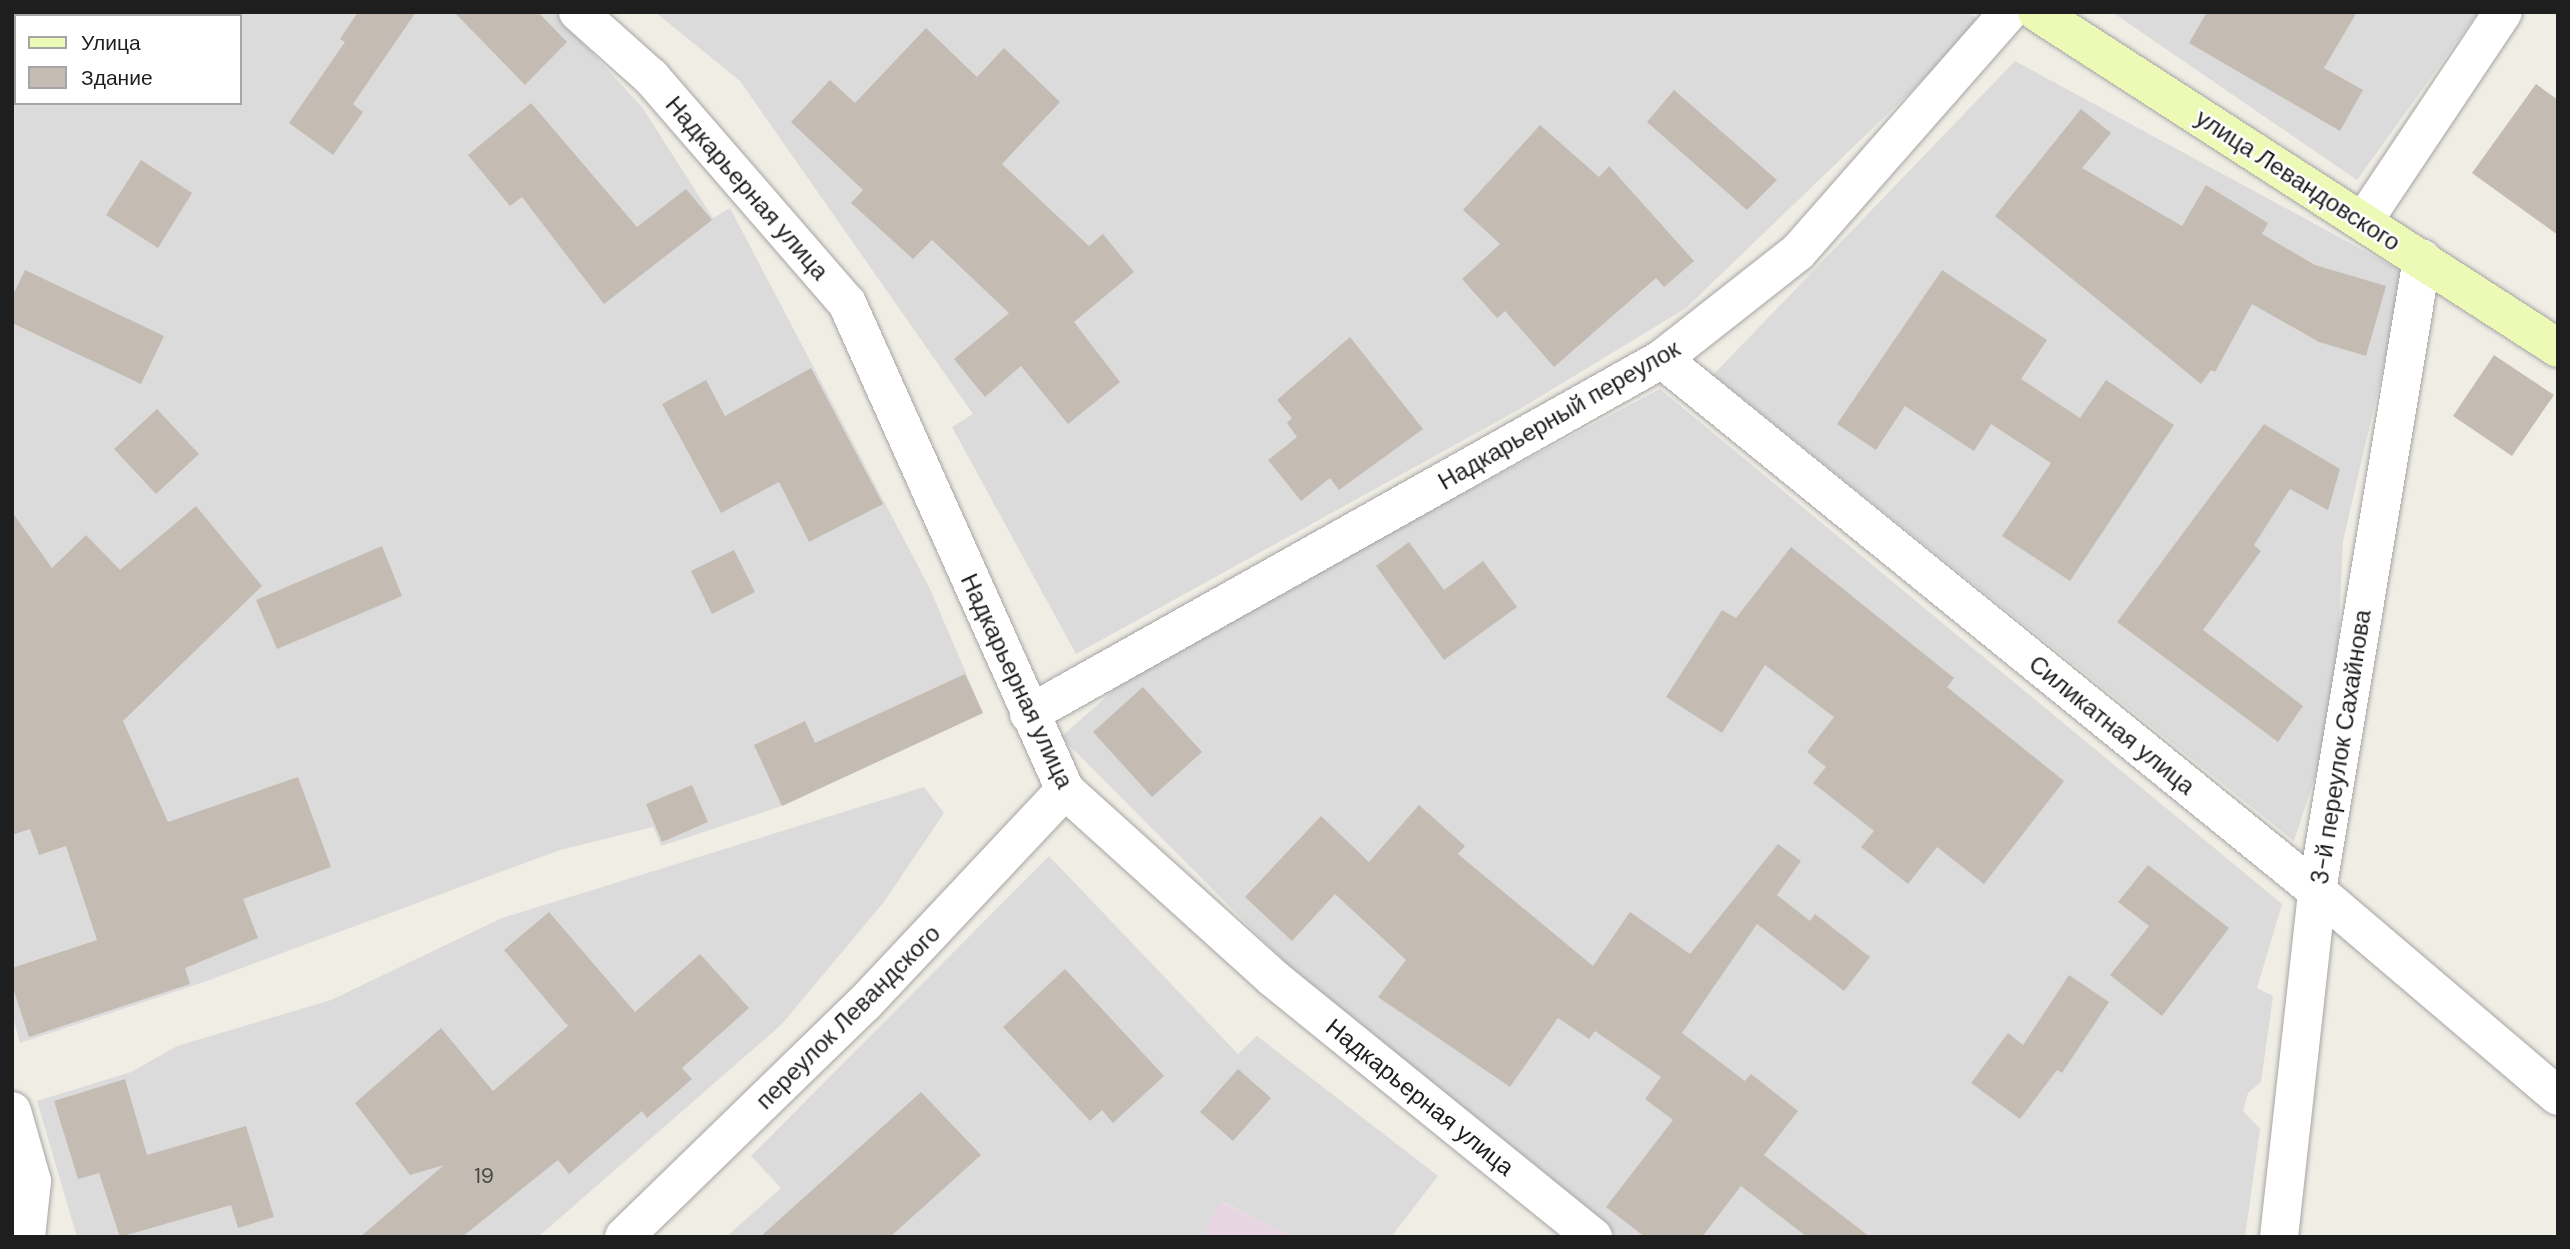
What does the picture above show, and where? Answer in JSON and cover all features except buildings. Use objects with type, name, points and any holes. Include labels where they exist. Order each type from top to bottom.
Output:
[{"type":"street","name":"Надкарьерная улица","points":[[578,12],[651,78],[847,303],[1065,790],[1273,978],[1593,1237]]},
{"type":"street","name":"Надкарьерный переулок","points":[[1029,714],[1662,359],[1798,252],[2009,12]]},
{"type":"street","name":"улица Левандовского","points":[[2037,12],[2558,348]]},
{"type":"street","points":[[2363,222],[2503,12]]},
{"type":"street","name":"3-й переулок Сахайнова","points":[[2279,1237],[2317,891],[2422,259]]},
{"type":"street","name":"Силикатная улица","points":[[1662,359],[2317,891],[2558,1096]]},
{"type":"street","name":"переулок Левандского","points":[[624,1237],[864,1004],[1065,790]]},
{"type":"street","points":[[12,1111],[32,1181],[26,1237]]},
{"type":"shaded area","points":[[12,12],[554,12],[642,107],[713,218],[730,208],[930,589],[983,713],[782,806],[661,846],[653,827],[560,850],[207,981],[20,1043],[12,1013]]},
{"type":"shaded area","points":[[655,12],[1967,12],[1983,22],[1686,308],[1520,409],[1076,654],[952,427],[973,414],[740,81]]},
{"type":"shaded area","points":[[2112,12],[2478,12],[2357,180]]},
{"type":"shaded area","points":[[2015,61],[2405,273],[2343,541],[2335,715],[2294,841],[1713,375]]},
{"type":"shaded area","points":[[1660,389],[2282,904],[2257,988],[2273,996],[2261,1082],[2248,1093],[2243,1111],[2260,1129],[2245,1237],[1619,1237],[1288,965],[1061,737],[1149,659]]},
{"type":"shaded area","points":[[924,787],[944,813],[884,902],[781,1025],[538,1237],[77,1237],[37,1101],[131,1072],[177,1046],[331,1000],[502,918]]},
{"type":"shaded area","points":[[1049,856],[1238,1054],[1257,1036],[1438,1176],[1391,1237],[1293,1237],[1221,1201],[1202,1237],[726,1237],[781,1188],[751,1156]]},
{"type":"shaded area","points":[[1220,1201],[1293,1237],[1202,1237]]}]
